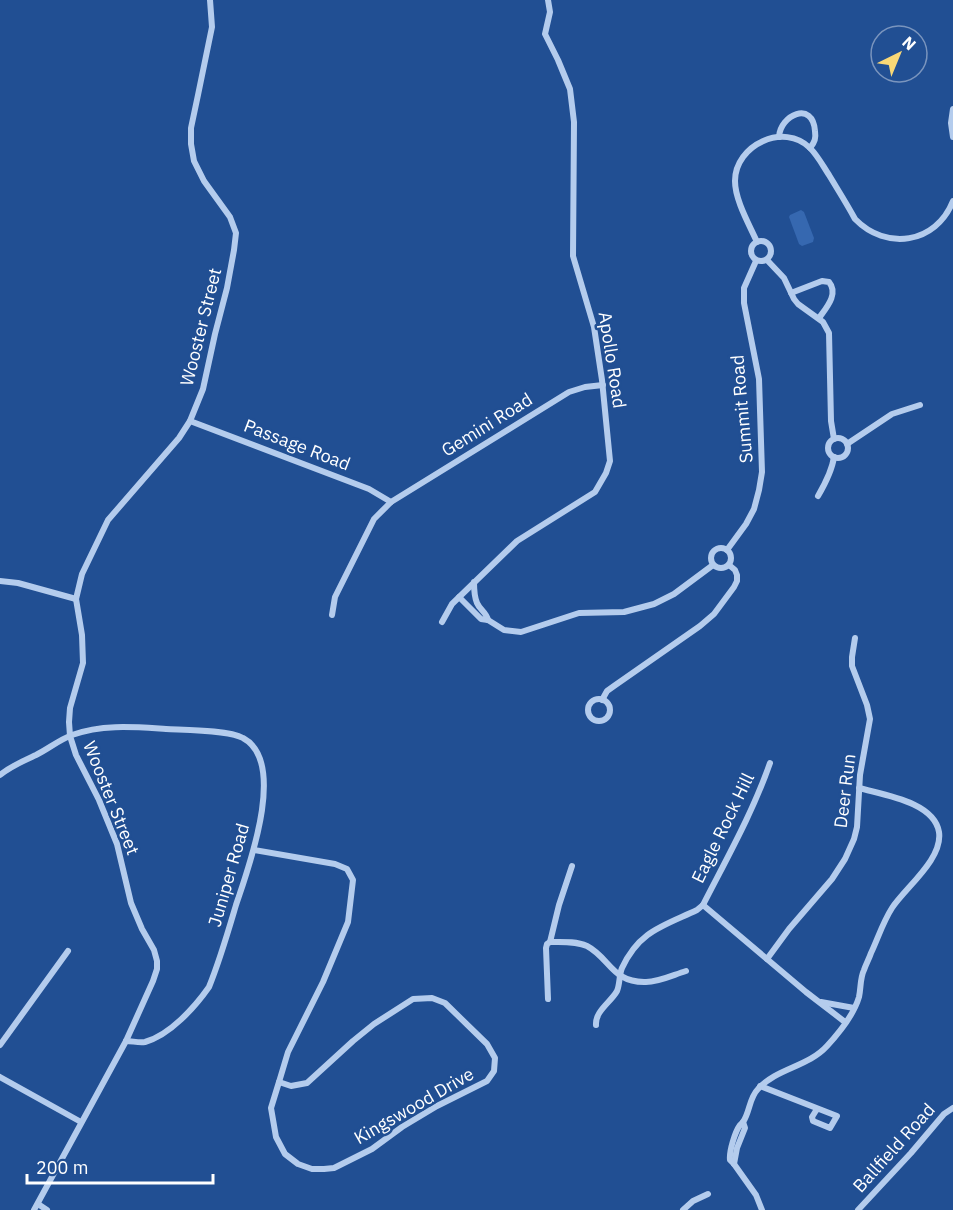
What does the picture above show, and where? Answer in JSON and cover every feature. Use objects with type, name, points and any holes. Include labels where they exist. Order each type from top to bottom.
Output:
[{"type":"street","name":"Wooster Street","points":[[36,1207],[126,1041],[157,969],[154,950],[131,903],[117,844],[99,800],[76,755],[70,736],[69,722],[70,708],[83,663],[82,635],[76,599],[82,574],[108,520],[179,438],[190,421],[203,389],[234,250],[236,233],[230,217],[204,181],[194,161],[191,144],[191,128],[212,27],[210,0]]},
{"type":"street","name":"Apollo Road","points":[[442,622],[452,604],[517,541],[595,492],[610,461],[603,386],[594,327],[573,256],[574,122],[570,89],[545,34],[550,12],[548,0]]},
{"type":"street","points":[[953,109],[951,123],[953,137]]},
{"type":"street","points":[[779,137],[781,126],[789,118],[799,113],[804,114],[809,116],[815,124],[816,139],[810,148]]},
{"type":"street","points":[[757,242],[738,197],[735,174],[741,158],[752,147],[779,137],[795,139],[810,148],[855,219],[880,237],[909,239],[920,236],[944,218],[953,201]]},
{"type":"street","points":[[763,241],[770,248],[771,254],[767,260],[756,261],[751,256],[750,249],[757,242],[763,241]]},
{"type":"street","points":[[767,260],[784,278],[798,304],[819,318],[827,327],[830,338],[831,421],[834,440]]},
{"type":"street","name":"Summit Road","points":[[459,597],[481,619],[488,620],[504,630],[521,632],[579,613],[633,610],[664,600],[713,565],[712,552],[718,548],[727,550],[746,524],[754,508],[762,472],[759,379],[744,303],[744,288],[756,261]]},
{"type":"street","points":[[791,293],[822,281],[830,282],[833,294],[831,301],[819,318]]},
{"type":"street","name":"Gemini Road","points":[[332,615],[335,597],[374,519],[392,502],[569,392],[585,387],[603,386]]},
{"type":"street","points":[[847,444],[892,414],[920,405]]},
{"type":"street","name":"Passage Road","points":[[190,421],[369,489],[392,502]]},
{"type":"street","points":[[840,438],[847,444],[848,450],[840,458],[834,457],[828,450],[829,444],[840,438]]},
{"type":"street","points":[[818,496],[834,457]]},
{"type":"street","points":[[713,565],[722,568],[729,565],[732,558],[727,550]]},
{"type":"street","points":[[602,700],[607,691],[714,614],[737,581],[735,570],[729,565]]},
{"type":"street","points":[[0,581],[18,583],[76,599]]},
{"type":"street","points":[[474,582],[478,604],[487,615],[488,620]]},
{"type":"street","name":"Deer Run","points":[[766,959],[832,879],[854,839],[857,827],[860,775],[870,719],[852,666],[855,638]]},
{"type":"street","name":"Juniper Road","points":[[0,775],[10,767],[70,736],[112,726],[233,734],[243,738],[254,747],[261,762],[262,812],[254,850],[209,987],[199,1002],[163,1034],[143,1043],[126,1041]]},
{"type":"street","name":"Eagle Rock Hill","points":[[703,905],[750,813],[770,763]]},
{"type":"street","points":[[761,1209],[756,1195],[730,1160],[729,1155],[752,1097],[760,1086],[773,1075],[818,1054],[830,1043],[854,1008],[859,996],[863,970],[882,926],[892,908],[932,859],[938,847],[939,833],[936,824],[922,808],[859,788]]},
{"type":"street","name":"Kingswood Drive","points":[[254,850],[334,864],[347,869],[353,880],[348,922],[288,1052],[271,1108],[276,1137],[285,1154],[298,1164],[312,1169],[334,1168],[372,1149],[420,1116],[487,1080],[494,1071],[495,1058],[487,1044],[445,1004],[432,998],[413,999],[367,1029],[307,1083],[291,1086],[279,1082]]},
{"type":"street","points":[[548,999],[546,948],[550,942],[572,866]]},
{"type":"street","points":[[596,1025],[595,1020],[617,992],[620,975],[630,954],[639,942],[652,931],[703,905],[845,1022]]},
{"type":"street","points":[[550,942],[576,943],[589,947],[627,980],[647,982],[686,971]]},
{"type":"street","points":[[0,1045],[68,951]]},
{"type":"street","points":[[817,1001],[854,1008]]},
{"type":"street","points":[[0,1077],[81,1122]]},
{"type":"street","points":[[760,1086],[817,1109]]},
{"type":"street","name":"Ballfield Road","points":[[858,1210],[944,1114],[953,1108]]},
{"type":"street","points":[[683,1210],[693,1201],[708,1194]]},
{"type":"street","points":[[36,1207],[47,1210]]},
{"type":"shaded area","points":[[801,210],[804,212],[814,238],[813,242],[802,246],[799,244],[789,217]]}]
